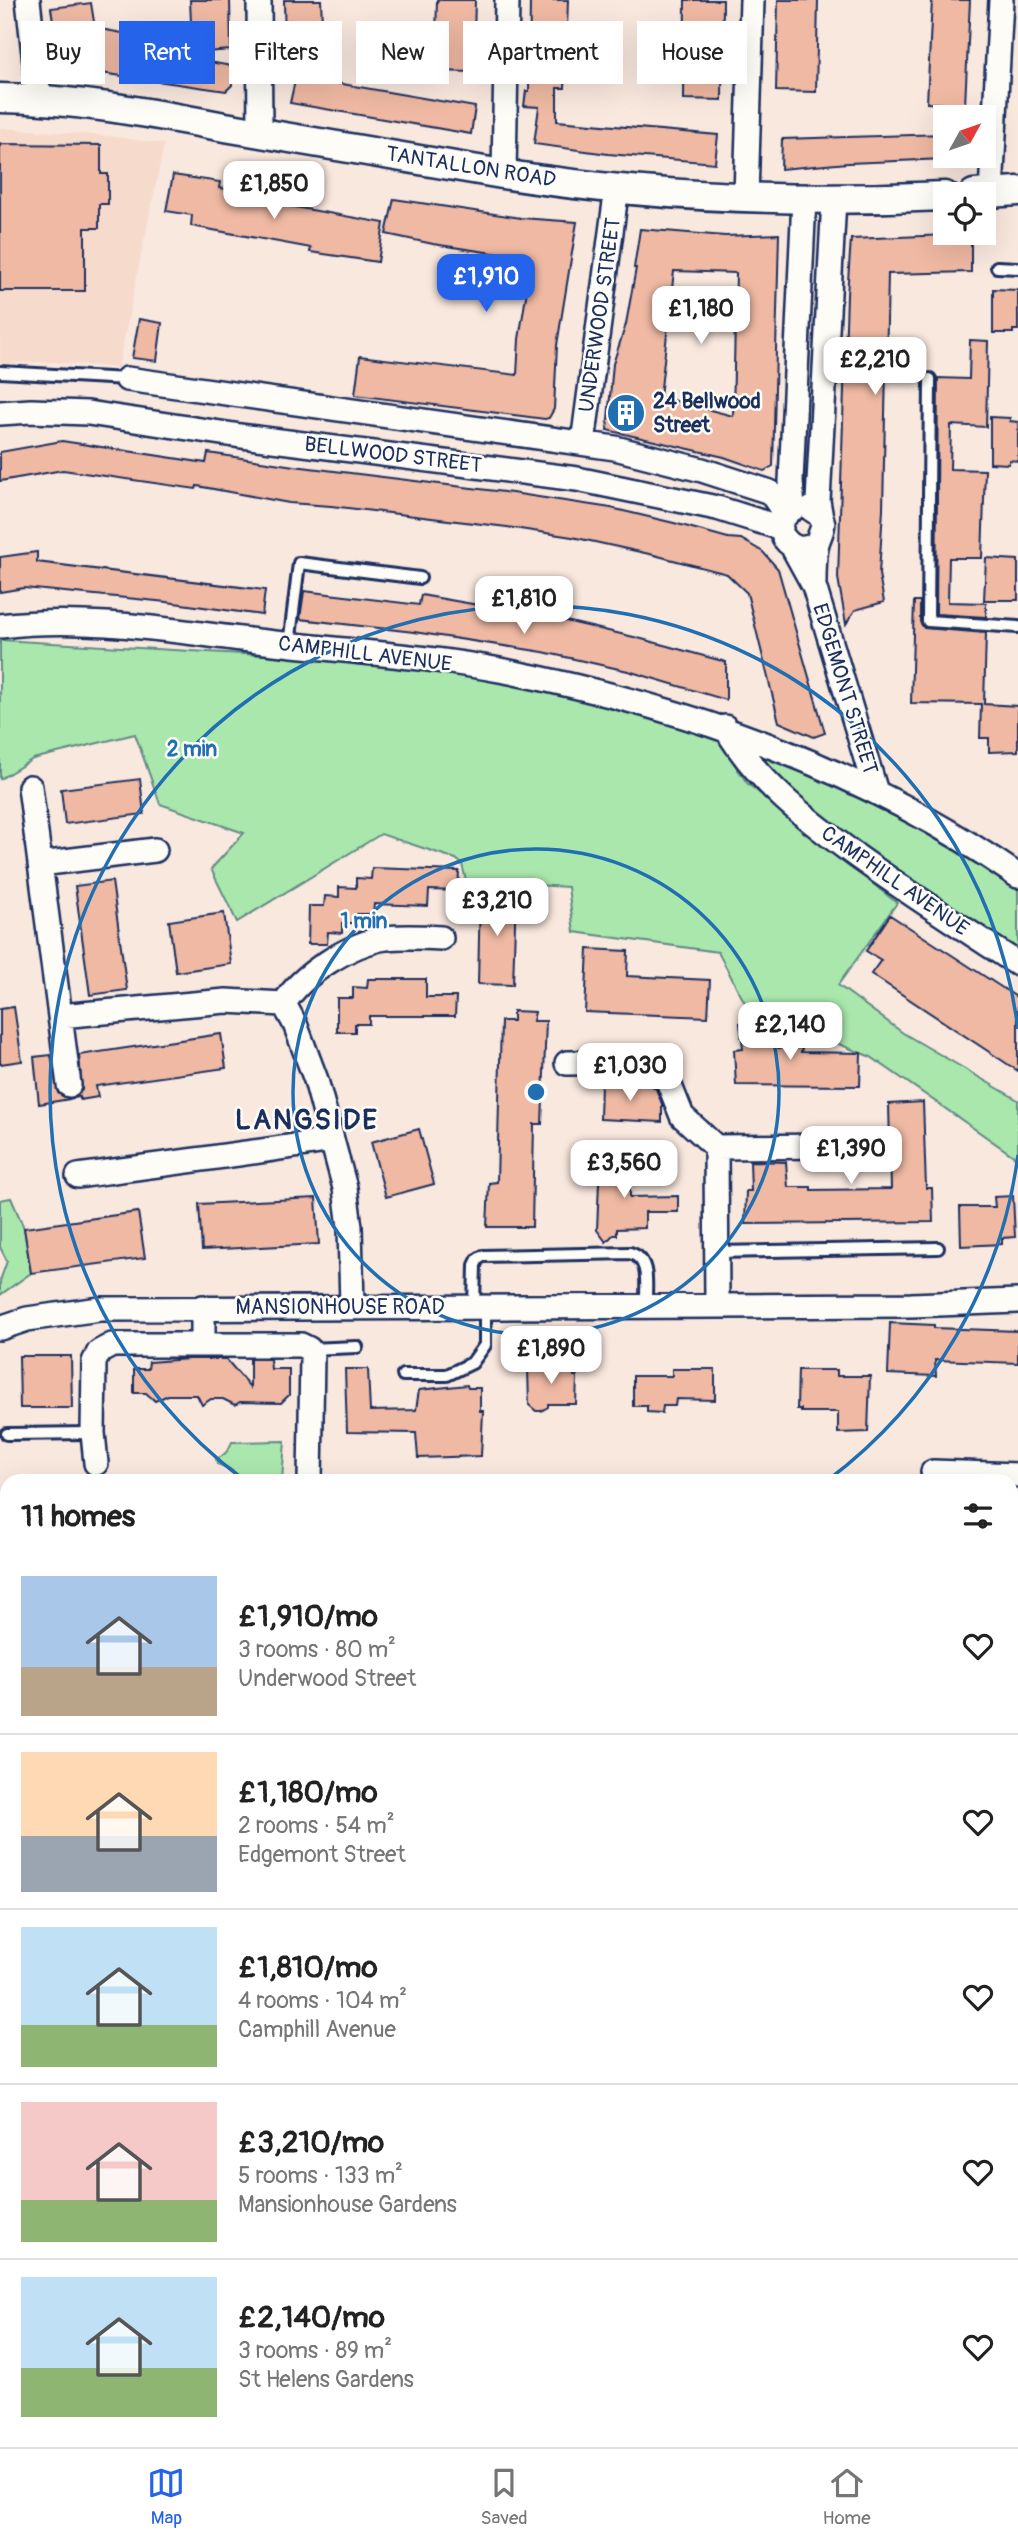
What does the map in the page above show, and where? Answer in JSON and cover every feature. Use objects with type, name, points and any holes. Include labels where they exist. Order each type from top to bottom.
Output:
[{"type":"street","points":[[28,0],[39,99]]},
{"type":"street","points":[[259,0],[260,133]]},
{"type":"street","points":[[505,174],[506,0]]},
{"type":"street","points":[[746,196],[752,0]]},
{"type":"street","points":[[994,182],[1001,0]]},
{"type":"street","name":"TANTALLON ROAD","points":[[0,98],[93,104],[505,174],[617,187],[804,199],[933,196]]},
{"type":"street","name":"UNDERWOOD STREET","points":[[583,443],[617,187]]},
{"type":"street","name":"EDGEMONT STREET","points":[[804,199],[788,525],[814,586],[876,792]]},
{"type":"street","points":[[821,518],[818,501],[834,199]]},
{"type":"street","name":"BELLWOOD STREET","points":[[127,379],[583,443],[668,461],[770,492],[788,525]]},
{"type":"street","name":"BELLWOOD STREET","points":[[0,413],[88,413],[241,436],[577,479],[788,525]]},
{"type":"street","points":[[816,544],[808,548],[788,525],[807,508],[821,518]]},
{"type":"street","name":"EDGEMONT STREET","points":[[814,586],[816,544],[823,532],[821,518]]},
{"type":"street","name":"CAMPHILL AVENUE","points":[[0,626],[36,621],[100,623],[504,671],[672,711],[725,727],[876,792],[951,833],[1018,876]]},
{"type":"street","name":"CAMPHILL AVENUE","points":[[725,727],[739,751],[761,779],[784,800],[905,891],[1018,964]]},
{"type":"street","points":[[30,787],[69,1085]]},
{"type":"street","points":[[40,864],[155,850]]},
{"type":"street","points":[[284,1004],[298,985],[314,971],[371,941],[404,937],[441,938]]},
{"type":"street","points":[[60,1016],[226,1001],[284,1004]]},
{"type":"street","points":[[284,1004],[304,1048],[345,1188],[350,1227],[352,1306]]},
{"type":"street","points":[[567,1063],[647,1062],[668,1081],[682,1116],[716,1147],[831,1146]]},
{"type":"street","points":[[78,1176],[163,1163],[222,1158],[332,1140]]},
{"type":"street","points":[[716,1147],[717,1305]]},
{"type":"street","name":"MANSIONHOUSE ROAD","points":[[0,1328],[27,1319],[100,1309],[911,1305],[1018,1301]]},
{"type":"street","points":[[203,1345],[204,1307]]},
{"type":"street","points":[[96,1463],[93,1433],[94,1362],[99,1352],[112,1345],[301,1345],[309,1349],[312,1356],[310,1474]]},
{"type":"street","points":[[933,1472],[990,1474]]},
{"type":"lane","points":[[997,267],[1018,268]]},
{"type":"lane","points":[[0,372],[127,379]]},
{"type":"lane","points":[[930,379],[928,621],[1018,627]]},
{"type":"lane","points":[[289,645],[299,563],[420,578]]},
{"type":"lane","points":[[716,1252],[938,1248]]},
{"type":"lane","points":[[403,1375],[447,1376],[472,1363],[485,1345],[475,1265],[483,1256],[635,1254],[642,1259],[645,1270],[646,1305]]},
{"type":"lane","points":[[309,1349],[357,1348]]},
{"type":"lane","points":[[7,1434],[93,1433]]},
{"type":"shaded area","points":[[0,128],[108,136],[164,144],[118,368],[54,362],[0,363]]},
{"type":"green space","points":[[0,640],[436,665],[679,721],[714,733],[747,783],[897,903],[838,985],[903,1033],[1018,1100],[1018,1159],[871,1057],[747,1007],[718,952],[574,932],[568,887],[466,881],[462,864],[456,859],[381,834],[237,922],[211,869],[244,833],[160,804],[135,734],[33,759],[0,779]]},
{"type":"green space","points":[[753,750],[859,794],[962,848],[1018,886],[1018,954],[903,880],[766,776]]},
{"type":"green space","points":[[11,1198],[24,1228],[31,1273],[0,1295],[0,1281],[7,1261],[0,1247],[0,1200]]},
{"type":"green space","points":[[285,1441],[282,1474],[237,1474],[217,1464],[216,1459],[230,1448],[232,1442]]},
{"type":"building","points":[[190,0],[230,0],[229,50],[215,51],[215,21],[191,21]]},
{"type":"building","points":[[284,0],[321,0],[322,21],[284,21]]},
{"type":"building","points":[[437,0],[475,0],[474,21],[463,21],[463,72],[449,71],[449,21],[436,21]]},
{"type":"building","points":[[530,0],[568,0],[567,21],[530,21]]},
{"type":"building","points":[[685,0],[723,0],[723,21],[685,21]]},
{"type":"building","points":[[778,0],[818,0],[816,92],[776,91]]},
{"type":"building","points":[[932,0],[970,0],[965,105],[927,103]]},
{"type":"building","points":[[91,3],[94,21],[53,21],[51,8]]},
{"type":"building","points":[[105,30],[119,32],[119,76],[105,74]]},
{"type":"building","points":[[215,63],[229,65],[229,84],[232,85],[226,91],[178,84],[215,84]]},
{"type":"building","points":[[294,84],[342,84],[475,107],[471,134],[290,103]]},
{"type":"building","points":[[529,84],[565,84],[565,88],[557,88],[557,121],[718,135],[715,163],[608,154],[534,144],[539,107],[524,106],[526,91],[529,91]]},
{"type":"building","points":[[684,84],[722,84],[722,100],[684,99]]},
{"type":"building","points":[[933,134],[933,159],[781,169],[782,139]]},
{"type":"building","points":[[0,144],[101,145],[101,174],[108,174],[108,204],[99,204],[99,228],[85,228],[85,291],[0,291]]},
{"type":"building","points":[[173,175],[220,182],[219,188],[234,190],[234,196],[384,223],[378,262],[310,252],[311,248],[191,226],[192,215],[166,211]]},
{"type":"building","points":[[394,199],[521,218],[577,222],[557,345],[554,409],[549,418],[355,395],[360,356],[517,375],[519,339],[532,259],[386,234]]},
{"type":"building","points":[[640,229],[725,236],[779,234],[773,466],[764,471],[724,457],[607,430],[613,364],[626,324]],"holes":[[[674,271],[736,273],[733,416],[660,397]]]},
{"type":"building","points":[[933,236],[933,245],[971,245],[971,272],[888,274],[879,574],[884,602],[855,610],[846,624],[838,578],[851,239]]},
{"type":"building","points":[[993,289],[1018,290],[1018,330],[1013,330],[1013,333],[993,333]]},
{"type":"building","points":[[139,319],[162,323],[157,361],[132,358]]},
{"type":"building","points":[[970,340],[988,341],[986,427],[951,425],[950,469],[985,470],[982,558],[949,558],[948,602],[986,603],[986,617],[936,614],[938,378],[969,379]]},
{"type":"building","points":[[990,417],[1010,418],[1010,421],[1018,422],[1018,461],[1009,460],[1009,464],[990,463]]},
{"type":"building","points":[[62,441],[206,463],[208,453],[512,493],[611,508],[741,539],[763,552],[778,569],[825,733],[814,737],[779,722],[747,593],[727,574],[572,537],[507,527],[289,503],[197,486],[196,489],[63,470],[0,481],[0,452]]},
{"type":"building","points":[[37,552],[37,562],[265,590],[262,615],[167,602],[24,588],[0,592],[0,557]]},
{"type":"building","points":[[986,558],[1018,560],[1018,600],[984,600]]},
{"type":"building","points":[[304,591],[419,605],[421,595],[553,618],[638,638],[726,662],[726,700],[628,671],[543,652],[414,632],[300,619]]},
{"type":"building","points":[[914,601],[920,601],[920,622],[924,628],[986,633],[984,704],[1018,706],[1018,751],[989,752],[989,738],[980,738],[981,704],[911,703]]},
{"type":"building","points":[[140,779],[144,814],[65,824],[61,789]]},
{"type":"building","points":[[372,868],[459,871],[458,891],[429,890],[428,906],[374,904],[373,914],[357,914],[357,923],[342,923],[342,933],[328,932],[327,944],[308,944],[309,906],[324,906],[325,896],[339,897],[339,887],[356,888],[356,878],[371,879]]},
{"type":"building","points":[[112,881],[127,990],[90,995],[75,886]]},
{"type":"building","points":[[480,892],[516,893],[513,985],[478,984]]},
{"type":"building","points":[[224,913],[231,964],[176,972],[169,921]]},
{"type":"building","points":[[890,915],[1018,998],[1018,1071],[871,974],[881,960],[866,951]]},
{"type":"building","points":[[588,949],[628,951],[627,976],[710,980],[708,1017],[585,1012]]},
{"type":"building","points":[[368,979],[426,979],[426,997],[456,997],[455,1016],[369,1016],[369,1024],[355,1024],[355,1032],[337,1032],[337,998],[353,998],[353,987],[367,988]]},
{"type":"building","points":[[14,1007],[22,1061],[0,1064],[0,1009]]},
{"type":"building","points":[[513,1011],[535,1012],[533,1021],[546,1021],[542,1124],[534,1124],[532,1227],[487,1227],[489,1183],[497,1182],[501,1021],[513,1021]]},
{"type":"building","points":[[777,1021],[778,1048],[802,1048],[801,1052],[861,1053],[860,1086],[736,1085],[734,1050],[743,1049],[740,1023]]},
{"type":"building","points":[[221,1034],[226,1068],[96,1086],[98,1097],[80,1100],[80,1097],[72,1098],[82,1090],[79,1055]]},
{"type":"building","points":[[51,1055],[58,1093],[70,1099],[39,1104],[34,1057]]},
{"type":"building","points":[[601,1083],[651,1085],[656,1089],[662,1104],[662,1122],[600,1119]]},
{"type":"building","points":[[923,1102],[926,1188],[932,1188],[933,1222],[745,1224],[746,1191],[751,1191],[750,1161],[786,1162],[788,1187],[811,1187],[811,1190],[891,1189],[889,1104]]},
{"type":"building","points":[[419,1129],[434,1184],[386,1197],[371,1142]]},
{"type":"building","points":[[600,1158],[630,1158],[630,1197],[678,1196],[678,1212],[645,1212],[645,1228],[617,1229],[617,1235],[613,1235],[606,1242],[597,1230]]},
{"type":"building","points":[[1013,1196],[1015,1237],[1002,1238],[1002,1244],[961,1246],[960,1207],[995,1207],[994,1197]]},
{"type":"building","points":[[316,1198],[319,1244],[202,1250],[199,1204]]},
{"type":"building","points":[[138,1212],[145,1258],[31,1273],[24,1228]]},
{"type":"building","points":[[890,1323],[934,1325],[934,1328],[1018,1331],[1018,1363],[935,1360],[936,1376],[888,1374]]},
{"type":"building","points":[[19,1356],[71,1356],[72,1408],[20,1408]]},
{"type":"building","points":[[226,1359],[250,1387],[250,1359],[270,1359],[271,1369],[289,1369],[289,1395],[281,1403],[240,1402],[235,1405],[223,1399],[211,1399],[202,1405],[197,1395],[168,1395],[155,1401],[146,1393],[134,1393],[134,1369],[148,1369],[149,1362]]},
{"type":"building","points":[[535,1361],[547,1367],[573,1367],[574,1376],[577,1376],[576,1404],[548,1404],[548,1407],[541,1411],[536,1411],[529,1405],[528,1368]]},
{"type":"building","points":[[345,1369],[368,1369],[370,1411],[416,1410],[419,1390],[467,1385],[468,1388],[480,1388],[480,1411],[483,1411],[481,1456],[418,1458],[416,1433],[347,1432]]},
{"type":"building","points":[[672,1369],[715,1369],[715,1400],[676,1399],[675,1406],[663,1406],[662,1413],[647,1412],[647,1406],[633,1406],[633,1376],[672,1376]]},
{"type":"building","points":[[798,1370],[837,1370],[837,1376],[870,1376],[868,1432],[838,1433],[838,1412],[801,1412],[801,1409],[797,1409]]},
{"type":"place","name":"24 Bellwood Street","points":[[626,413]]},
{"type":"district","name":"LANGSIDE","points":[[307,1120]]}]
